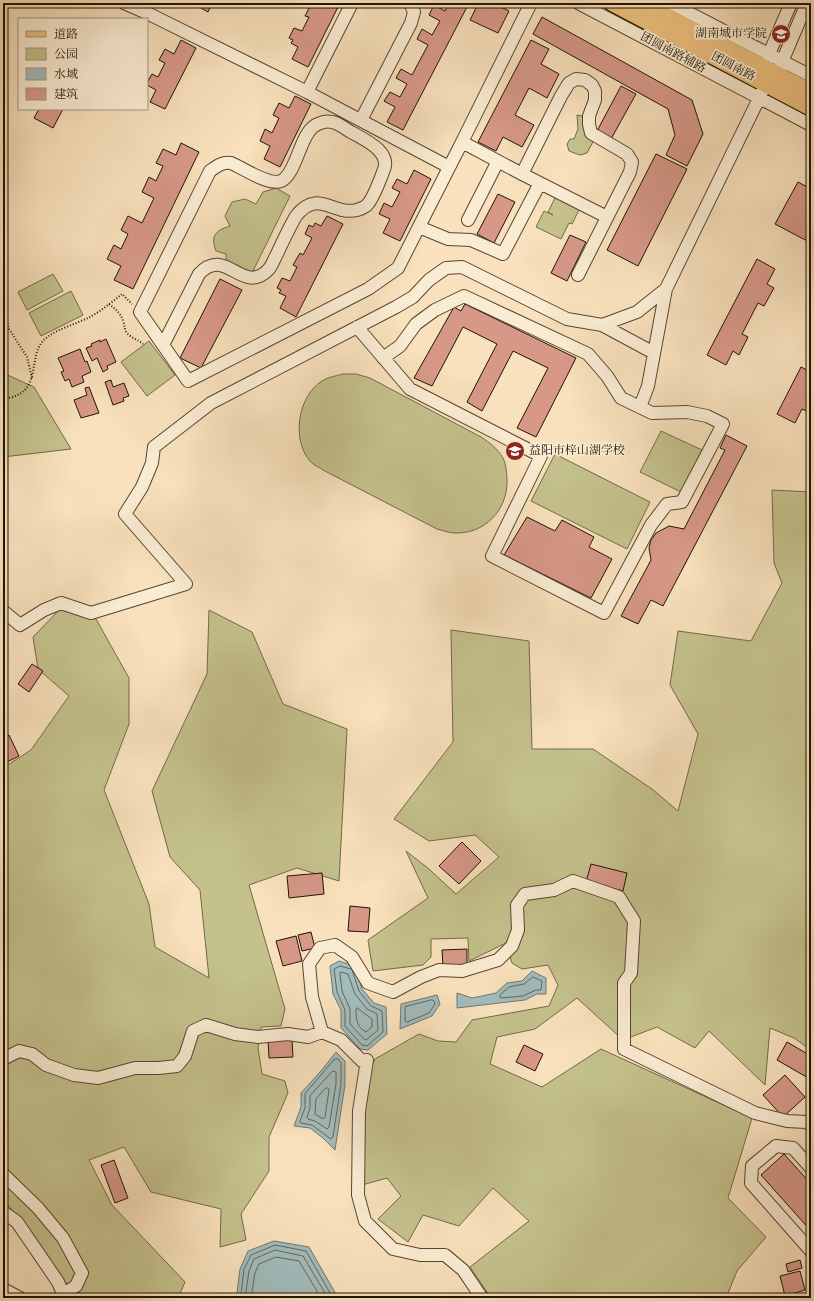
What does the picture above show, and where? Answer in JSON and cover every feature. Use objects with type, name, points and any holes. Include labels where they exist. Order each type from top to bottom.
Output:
[{"type":"main road","name":"团圆南路","points":[[612,3],[811,92]]},
{"type":"main road","name":"团圆南路","points":[[642,3],[769,73],[811,108]]},
{"type":"street","points":[[124,3],[150,8],[449,167]]},
{"type":"street","points":[[307,92],[352,3]]},
{"type":"street","points":[[361,120],[411,23],[414,12],[410,3]]},
{"type":"street","points":[[163,345],[199,274],[205,268],[214,264],[221,265],[245,277],[253,278],[261,276],[269,270],[301,209],[310,204],[322,203],[343,210],[352,211],[361,209],[368,204],[386,167],[382,153],[370,143],[334,122],[316,124],[309,131],[288,175],[282,181],[274,182],[267,180],[231,162],[225,162],[216,166],[210,172],[140,312],[188,381],[368,289],[398,268],[531,3]]},
{"type":"street","name":"团圆南路辅路","points":[[578,3],[769,73],[811,76]]},
{"type":"street","name":"团圆南路辅路","points":[[670,3],[769,73],[811,124]]},
{"type":"street","points":[[769,73],[791,3]]},
{"type":"street","points":[[640,407],[648,386],[666,289],[769,73],[805,7]]},
{"type":"street","points":[[522,174],[569,83],[576,80],[585,80],[592,85],[595,91],[595,100],[589,116],[591,133],[627,154],[632,162],[630,172],[578,275]]},
{"type":"street","points":[[462,142],[607,217]]},
{"type":"street","points":[[468,220],[498,161]]},
{"type":"street","points":[[419,227],[448,239],[471,240],[503,254],[540,183]]},
{"type":"street","points":[[3,611],[20,625],[44,610],[61,603],[91,613],[186,584],[125,514],[142,487],[152,463],[154,447],[211,403],[396,307],[412,297],[429,280],[446,268],[462,267],[567,319],[602,325],[654,353]]},
{"type":"street","points":[[602,325],[637,312],[666,289]]},
{"type":"street","points":[[357,327],[383,358],[410,388],[541,456],[492,556],[604,612],[651,525],[667,504],[682,502],[723,424],[707,416],[687,412],[652,413],[621,398],[607,376],[588,354],[464,296],[435,310],[416,324],[400,346],[383,358]]},
{"type":"street","points":[[322,1032],[312,997],[309,964],[320,948],[335,945],[352,957],[368,983],[393,992],[420,977],[439,970],[462,971],[498,960],[512,946],[518,930],[517,905],[525,894],[554,890],[573,881],[619,897],[634,921],[631,973],[624,983],[624,1049],[755,1113],[787,1121],[806,1122],[811,1125]]},
{"type":"street","points":[[3,1060],[19,1051],[32,1054],[46,1066],[74,1075],[98,1078],[135,1068],[177,1066],[185,1056],[193,1031],[206,1025],[235,1034],[258,1037],[288,1034],[308,1037],[322,1032],[341,1040],[362,1061],[367,1060],[359,1111],[358,1195],[365,1221],[393,1249],[420,1255],[445,1255],[463,1270],[482,1298]]},
{"type":"street","points":[[811,1168],[793,1148],[776,1146],[752,1166],[751,1183],[811,1251]]},
{"type":"street","points":[[3,1174],[38,1208],[63,1238],[82,1273],[76,1286],[62,1296],[58,1282],[17,1222],[3,1212]]},
{"type":"street","points":[[3,1289],[20,1298]]},
{"type":"path","points":[[3,250],[5,264],[3,284]]},
{"type":"path","points":[[3,398],[15,396],[24,390],[32,379],[38,349],[43,340],[52,334],[92,316],[122,294],[140,312]]},
{"type":"path","points":[[109,304],[119,312],[123,321],[124,329],[128,336],[144,344]]},
{"type":"path","points":[[3,312],[9,329],[27,357],[32,379]]},
{"type":"green space","points":[[577,115],[586,117],[594,140],[587,153],[580,155],[569,151],[567,144],[570,139],[574,139],[578,129]]},
{"type":"green space","points":[[276,188],[290,196],[253,271],[246,273],[226,263],[226,254],[216,251],[214,246],[214,238],[221,229],[230,226],[225,216],[232,202],[245,199],[256,204],[263,192]]},
{"type":"green space","points":[[556,196],[580,208],[572,224],[569,223],[561,239],[536,227],[544,211],[553,215],[548,212]]},
{"type":"green space","points":[[53,274],[63,291],[27,310],[18,292]]},
{"type":"green space","points":[[71,291],[83,315],[41,336],[29,313]]},
{"type":"green space","points":[[149,341],[175,375],[147,396],[121,362]]},
{"type":"green space","points":[[3,373],[34,387],[71,449],[3,457]]},
{"type":"green space","points":[[343,374],[356,374],[370,378],[481,437],[501,454],[506,469],[506,492],[498,511],[485,525],[466,532],[453,533],[437,529],[323,470],[311,462],[304,452],[300,441],[300,418],[303,407],[307,397],[322,381]]},
{"type":"green space","points":[[661,431],[702,450],[681,492],[640,472]]},
{"type":"green space","points":[[555,454],[650,502],[627,549],[531,501]]},
{"type":"green space","points":[[772,490],[811,492],[811,1050],[794,1038],[770,1028],[765,1085],[709,1031],[695,1048],[657,1027],[623,1040],[577,998],[535,1029],[497,1037],[490,1064],[542,1087],[601,1049],[752,1118],[728,1198],[766,1237],[737,1271],[726,1298],[491,1298],[470,1267],[529,1221],[493,1188],[459,1226],[423,1215],[408,1242],[378,1219],[401,1196],[387,1178],[355,1187],[358,1094],[375,1059],[419,1034],[438,1041],[456,1042],[472,1020],[549,1006],[558,985],[548,965],[522,969],[512,963],[506,943],[469,961],[468,938],[431,939],[431,957],[423,965],[373,971],[368,940],[428,898],[406,851],[429,869],[456,894],[499,857],[475,835],[429,841],[394,819],[453,742],[451,630],[529,641],[532,749],[593,749],[652,789],[678,811],[698,734],[670,685],[678,631],[751,641],[782,583],[774,563]]},
{"type":"green space","points":[[61,608],[96,619],[129,678],[129,724],[104,790],[149,904],[155,947],[209,978],[200,890],[170,857],[152,791],[207,674],[209,610],[252,632],[283,704],[347,729],[339,881],[297,868],[249,885],[285,1009],[281,1026],[261,1027],[258,1048],[262,1074],[285,1081],[288,1093],[269,1137],[269,1171],[241,1214],[246,1240],[220,1247],[221,1209],[151,1192],[124,1147],[89,1160],[112,1205],[185,1282],[178,1298],[64,1298],[59,1275],[9,1206],[3,1202],[3,768],[31,750],[69,696],[38,669],[33,637]]},
{"type":"water","points":[[339,961],[355,966],[362,989],[374,1003],[386,1007],[387,1034],[368,1050],[360,1049],[341,1028],[341,1010],[333,994],[330,966]]},
{"type":"water","points":[[532,971],[546,978],[546,994],[537,994],[525,1000],[457,1008],[457,993],[472,998],[496,993],[507,983],[522,981]]},
{"type":"water","points":[[437,995],[440,1004],[432,1016],[400,1029],[401,1004]]},
{"type":"water","points":[[336,1052],[345,1061],[345,1085],[335,1150],[310,1128],[294,1126],[301,1107],[301,1093]]},
{"type":"water","points":[[274,1241],[309,1247],[337,1296],[336,1298],[233,1298],[237,1293],[240,1269],[248,1251]]},
{"type":"building","points":[[192,3],[212,3],[208,12]]},
{"type":"building","points":[[316,3],[340,3],[308,67],[292,59],[298,47],[291,43],[293,40],[289,38],[294,28],[302,31],[309,17],[305,16],[311,4],[315,5]]},
{"type":"building","points":[[449,3],[464,3],[468,5],[403,130],[387,122],[395,107],[384,101],[390,92],[400,97],[407,84],[396,78],[401,69],[412,75],[428,45],[417,39],[422,29],[432,35],[440,21],[429,15],[434,5],[445,11]]},
{"type":"building","points":[[476,3],[493,3],[509,11],[498,33],[470,20],[478,4]]},
{"type":"building","points":[[542,17],[692,100],[703,134],[687,166],[666,155],[675,135],[668,109],[533,34]]},
{"type":"building","points":[[181,40],[196,48],[165,109],[150,102],[156,90],[148,86],[148,81],[152,74],[158,77],[165,63],[159,60],[165,49],[174,54]]},
{"type":"building","points":[[531,40],[549,49],[541,64],[559,74],[547,98],[529,88],[515,115],[534,125],[522,147],[503,137],[496,151],[478,142]]},
{"type":"building","points":[[621,86],[636,94],[611,139],[597,131]]},
{"type":"building","points":[[295,96],[311,104],[280,167],[264,159],[270,146],[260,141],[265,129],[272,133],[279,118],[273,115],[279,103],[289,108]]},
{"type":"building","points":[[38,110],[62,110],[53,128],[34,118]]},
{"type":"building","points":[[181,143],[199,152],[133,289],[114,280],[121,266],[107,259],[114,245],[121,249],[128,234],[121,230],[128,216],[142,223],[154,198],[142,192],[149,177],[156,181],[163,166],[156,163],[163,149],[176,155]]},
{"type":"building","points":[[656,154],[687,169],[638,266],[607,250]]},
{"type":"building","points":[[414,170],[431,179],[400,241],[383,233],[390,219],[379,214],[384,203],[392,207],[400,192],[392,188],[397,179],[407,184]]},
{"type":"building","points":[[798,182],[811,189],[811,243],[775,224]]},
{"type":"building","points":[[498,194],[515,202],[494,243],[477,234]]},
{"type":"building","points":[[327,216],[343,224],[296,317],[280,308],[286,296],[279,293],[281,290],[277,288],[282,278],[290,281],[297,267],[293,265],[300,253],[303,255],[312,238],[305,234],[309,225],[313,227],[315,223],[321,226]]},
{"type":"building","points":[[570,235],[586,242],[567,281],[551,273]]},
{"type":"building","points":[[757,259],[775,269],[767,284],[774,288],[764,306],[758,303],[742,334],[748,337],[739,355],[733,351],[726,365],[707,355]]},
{"type":"building","points":[[220,279],[242,290],[201,368],[180,358]]},
{"type":"building","points":[[465,304],[576,358],[536,437],[517,428],[548,368],[513,351],[482,411],[467,402],[497,344],[463,327],[432,386],[414,378],[454,307],[461,311]]},
{"type":"building","points":[[106,339],[116,362],[107,366],[108,369],[103,372],[97,358],[92,361],[86,348],[92,346],[91,344]]},
{"type":"building","points":[[80,349],[91,372],[82,376],[84,382],[72,387],[69,379],[65,381],[61,372],[64,371],[58,358]]},
{"type":"building","points":[[801,367],[811,372],[811,407],[809,412],[802,409],[795,423],[777,414]]},
{"type":"building","points":[[111,380],[113,387],[124,383],[129,396],[123,398],[124,401],[113,405],[105,382]]},
{"type":"building","points":[[89,387],[99,413],[81,418],[74,400],[87,395],[85,388]]},
{"type":"building","points":[[726,435],[747,446],[663,606],[651,600],[638,624],[621,616],[651,560],[649,548],[651,540],[656,533],[669,526],[684,529],[725,450],[720,448]]},
{"type":"building","points":[[527,517],[555,531],[562,520],[594,537],[589,547],[612,559],[591,598],[504,555]]},
{"type":"building","points":[[32,664],[43,671],[29,692],[18,684]]},
{"type":"building","points":[[9,735],[19,756],[3,764],[3,738]]},
{"type":"building","points":[[462,842],[481,861],[459,884],[439,866]]},
{"type":"building","points":[[591,864],[627,873],[623,891],[586,882]]},
{"type":"building","points":[[322,873],[324,894],[289,898],[287,876]]},
{"type":"building","points":[[350,906],[370,908],[368,932],[348,931]]},
{"type":"building","points":[[311,932],[315,948],[302,951],[298,935]]},
{"type":"building","points":[[296,936],[302,961],[283,966],[276,941]]},
{"type":"building","points":[[467,949],[467,966],[443,967],[442,950]]},
{"type":"building","points":[[292,1039],[293,1057],[269,1058],[268,1040]]},
{"type":"building","points":[[787,1042],[811,1056],[810,1079],[777,1060]]},
{"type":"building","points":[[524,1045],[543,1054],[535,1071],[516,1062]]},
{"type":"building","points":[[785,1075],[805,1097],[783,1117],[763,1095]]},
{"type":"building","points":[[784,1154],[811,1184],[811,1231],[761,1175]]},
{"type":"building","points":[[114,1160],[128,1198],[115,1203],[101,1165]]},
{"type":"building","points":[[800,1260],[802,1268],[788,1272],[786,1264]]},
{"type":"building","points":[[800,1271],[805,1290],[785,1296],[780,1276]]},
{"type":"place","name":"湖南城市学院","points":[[781,34]]},
{"type":"place","name":"益阳市梓山湖学校","points":[[515,451]]}]
